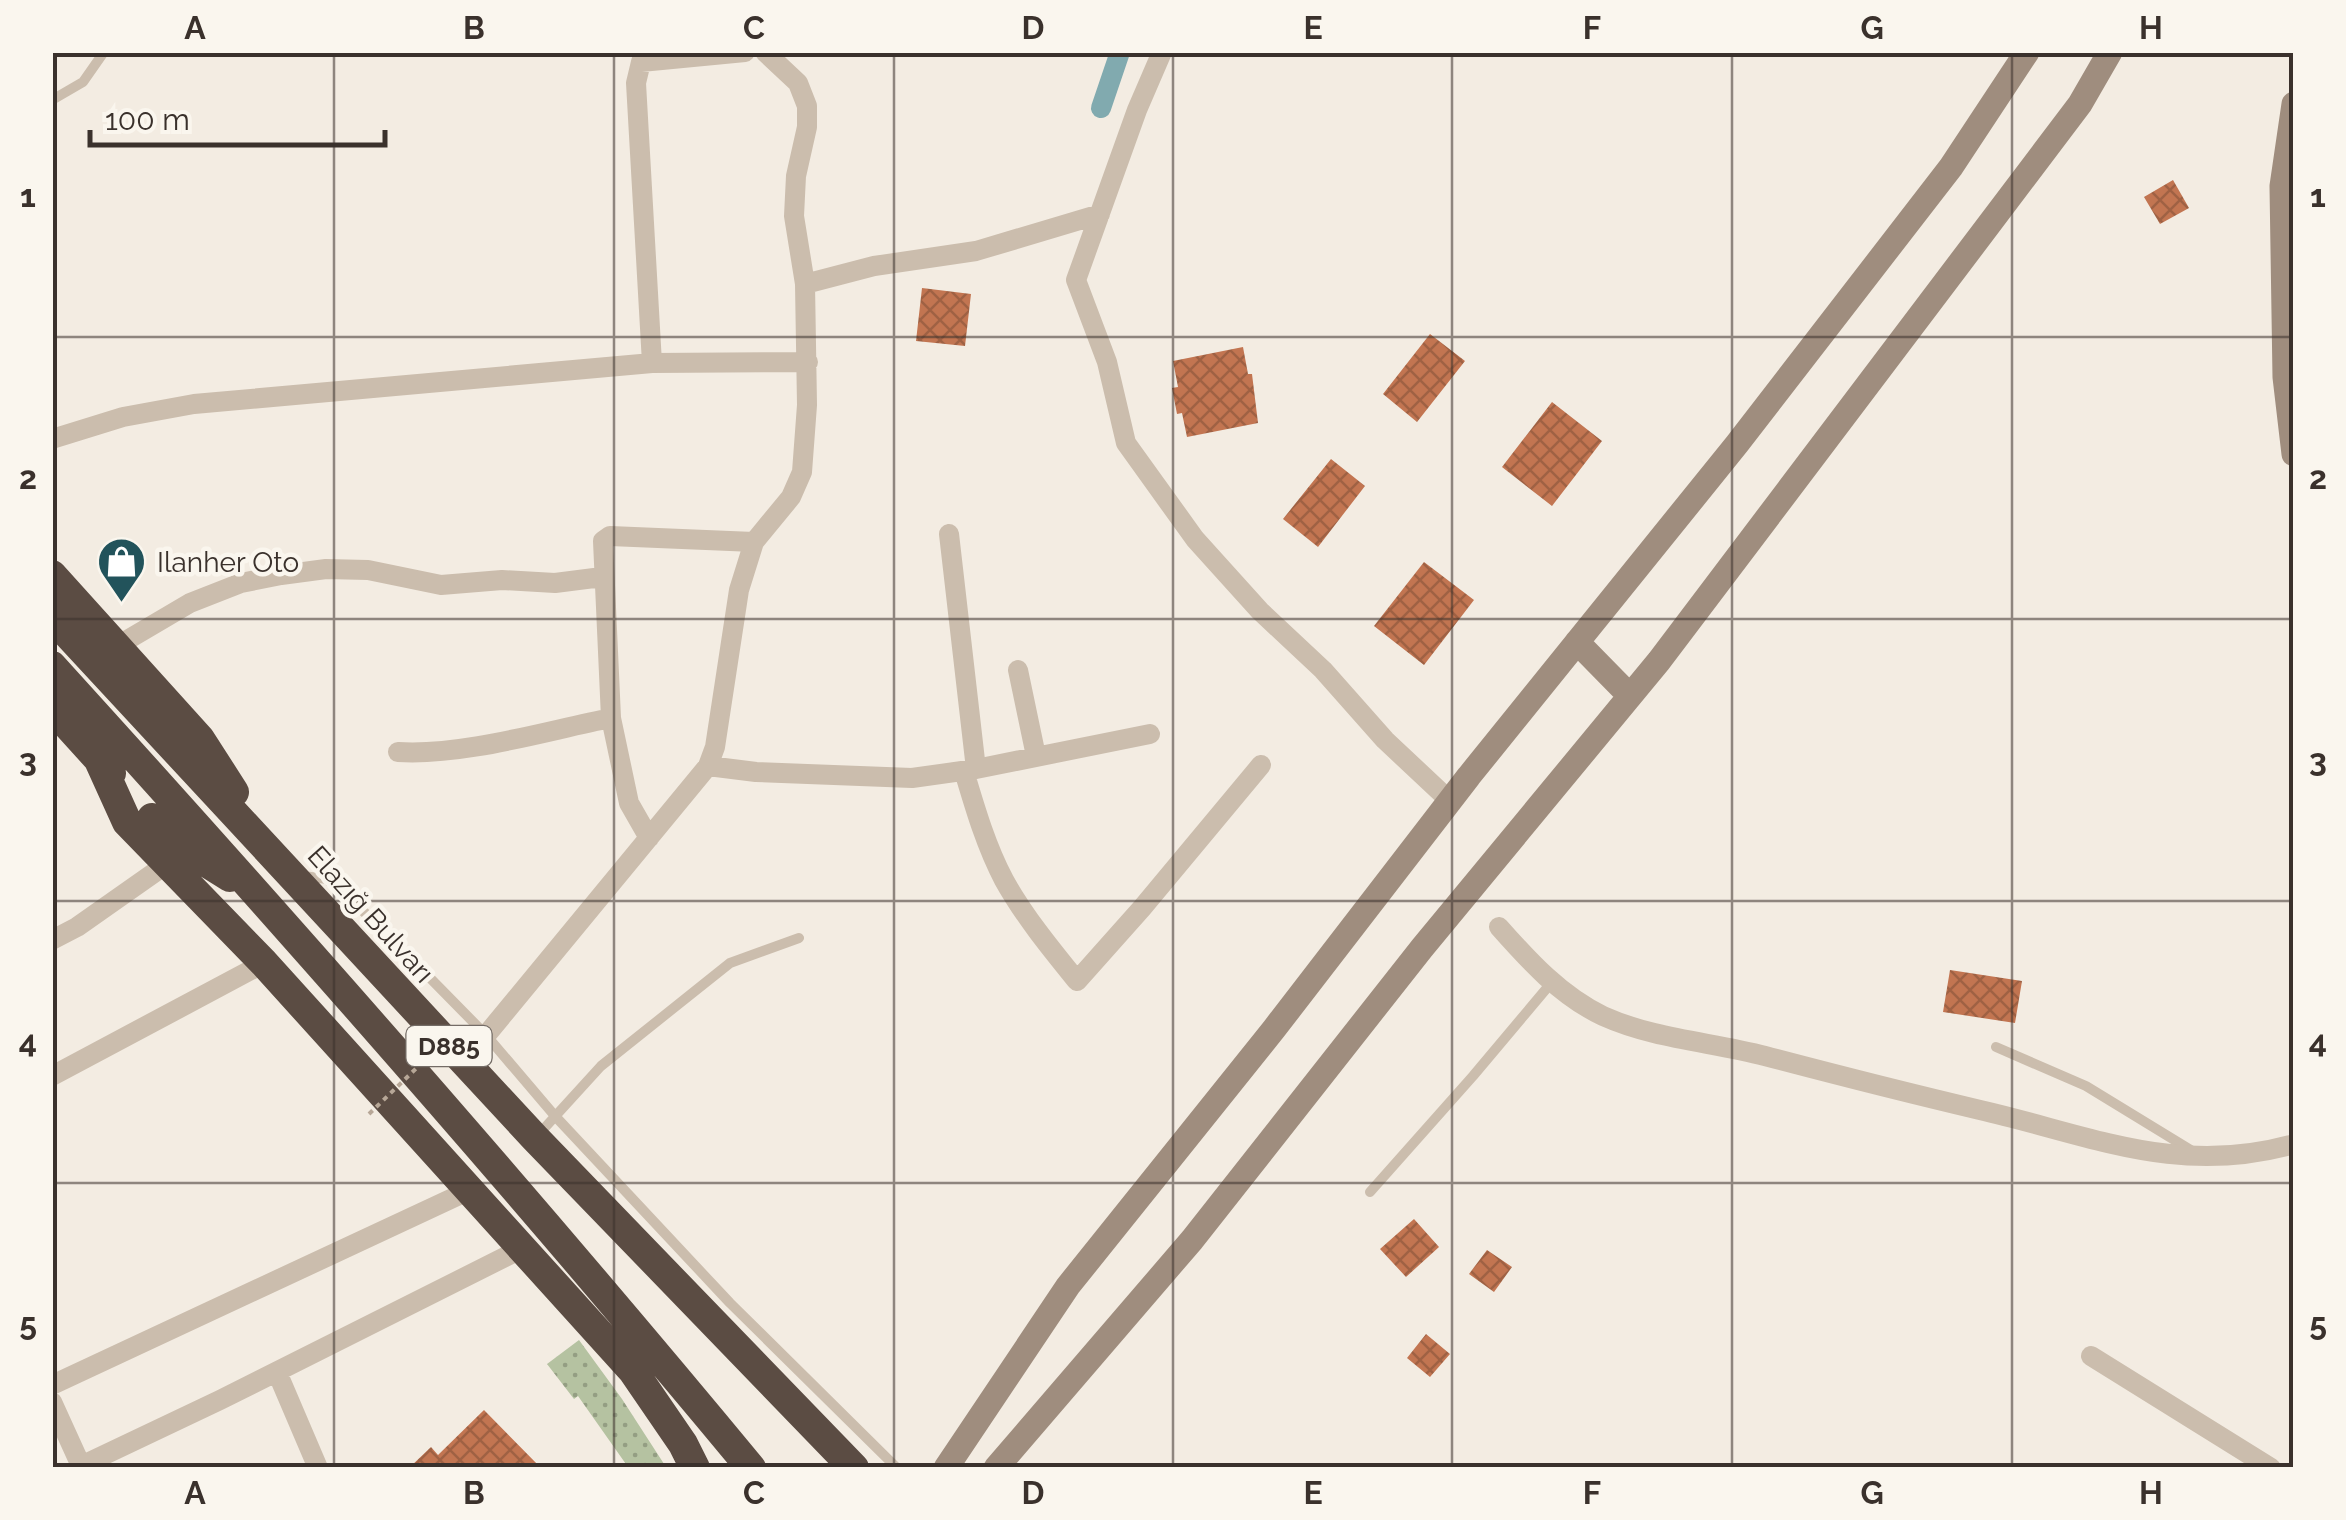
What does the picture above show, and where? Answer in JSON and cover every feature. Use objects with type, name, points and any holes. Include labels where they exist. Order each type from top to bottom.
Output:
[{"type":"highway","points":[[52,575],[200,739],[283,866]]},
{"type":"highway","name":"Elazığ Bulvarı","points":[[52,617],[464,1062],[545,1127],[854,1468]]},
{"type":"highway","name":"D885","points":[[52,666],[260,894],[554,1230],[751,1468]]},
{"type":"highway","points":[[52,708],[174,842],[260,894]]},
{"type":"highway","points":[[98,758],[127,822],[264,963],[633,1371],[695,1468]]},
{"type":"highway","points":[[672,1372],[726,1468]]},
{"type":"main road","points":[[946,1468],[1068,1286],[1737,444],[1939,182],[2027,52]]},
{"type":"main road","points":[[996,1468],[1192,1240],[1422,948],[1630,696],[2080,104],[2110,52]]},
{"type":"main road","points":[[2294,104],[2282,186],[2285,377],[2294,454]]},
{"type":"main road","points":[[1577,642],[1630,696]]},
{"type":"street","points":[[652,363],[636,83],[641,62],[745,52]]},
{"type":"street","points":[[464,1062],[708,766],[716,747],[739,590],[754,542],[791,497],[802,472],[808,362],[805,284],[794,216],[807,106],[798,83],[765,52]]},
{"type":"street","points":[[1162,52],[1076,280],[1107,362],[1126,442],[1195,539],[1260,610],[1323,670],[1385,740],[1450,802]]},
{"type":"street","points":[[805,284],[874,266],[976,251],[1100,214]]},
{"type":"street","points":[[52,439],[123,417],[194,404],[652,363],[808,362]]},
{"type":"street","points":[[949,534],[970,770],[980,824],[1005,880],[1041,936],[1077,981],[1261,765]]},
{"type":"street","points":[[649,838],[629,803],[611,718],[603,541],[610,536],[754,542]]},
{"type":"street","points":[[117,646],[190,603],[241,583],[281,575],[326,569],[368,570],[441,585],[502,580],[555,583],[602,577]]},
{"type":"street","points":[[1018,670],[1036,756]]},
{"type":"street","points":[[398,752],[467,748],[611,718]]},
{"type":"street","points":[[708,766],[756,772],[912,778],[1150,734]]},
{"type":"street","points":[[52,940],[168,863]]},
{"type":"street","points":[[1500,927],[1552,982],[1579,1004],[1631,1028],[1756,1054],[2136,1152],[2204,1158],[2294,1144]]},
{"type":"street","points":[[52,1076],[264,963]]},
{"type":"street","points":[[52,1386],[470,1190]]},
{"type":"street","points":[[52,1402],[82,1467],[521,1249]]},
{"type":"street","points":[[2091,1356],[2270,1468]]},
{"type":"street","points":[[277,1372],[318,1468]]},
{"type":"lane","points":[[52,100],[83,82],[104,52]]},
{"type":"lane","points":[[283,866],[327,880],[374,921],[486,1035],[545,1127],[898,1468]]},
{"type":"lane","points":[[545,1127],[613,1056],[730,964],[799,938]]},
{"type":"lane","points":[[1370,1192],[1552,982]]},
{"type":"lane","points":[[1996,1047],[2086,1086],[2204,1158]]},
{"type":"path","points":[[369,1114],[458,1028]]},
{"type":"green space","points":[[579,1340],[666,1467],[628,1467],[578,1396],[574,1399],[547,1364]]},
{"type":"building","points":[[2173,180],[2189,208],[2160,224],[2144,197]]},
{"type":"building","points":[[922,288],[971,294],[965,346],[916,341]]},
{"type":"building","points":[[1430,334],[1465,361],[1417,422],[1383,394]]},
{"type":"building","points":[[1243,347],[1248,374],[1252,374],[1258,423],[1187,437],[1172,388],[1178,387],[1173,361]]},
{"type":"building","points":[[1552,402],[1602,441],[1552,506],[1502,467]]},
{"type":"building","points":[[1331,459],[1365,486],[1318,547],[1283,519]]},
{"type":"building","points":[[1424,562],[1474,600],[1424,665],[1374,626]]},
{"type":"building","points":[[1950,970],[2022,981],[2015,1023],[1943,1012]]},
{"type":"building","points":[[1414,1219],[1439,1247],[1406,1277],[1380,1249]]},
{"type":"building","points":[[1487,1250],[1512,1267],[1494,1292],[1469,1274]]},
{"type":"building","points":[[1426,1334],[1450,1354],[1430,1377],[1407,1358]]},
{"type":"building","points":[[484,1410],[541,1468],[409,1468],[431,1447],[438,1455]]},
{"type":"waterway","points":[[1101,108],[1120,52]]},
{"type":"place","name":"Ilanher Oto","points":[[122,604]]}]
